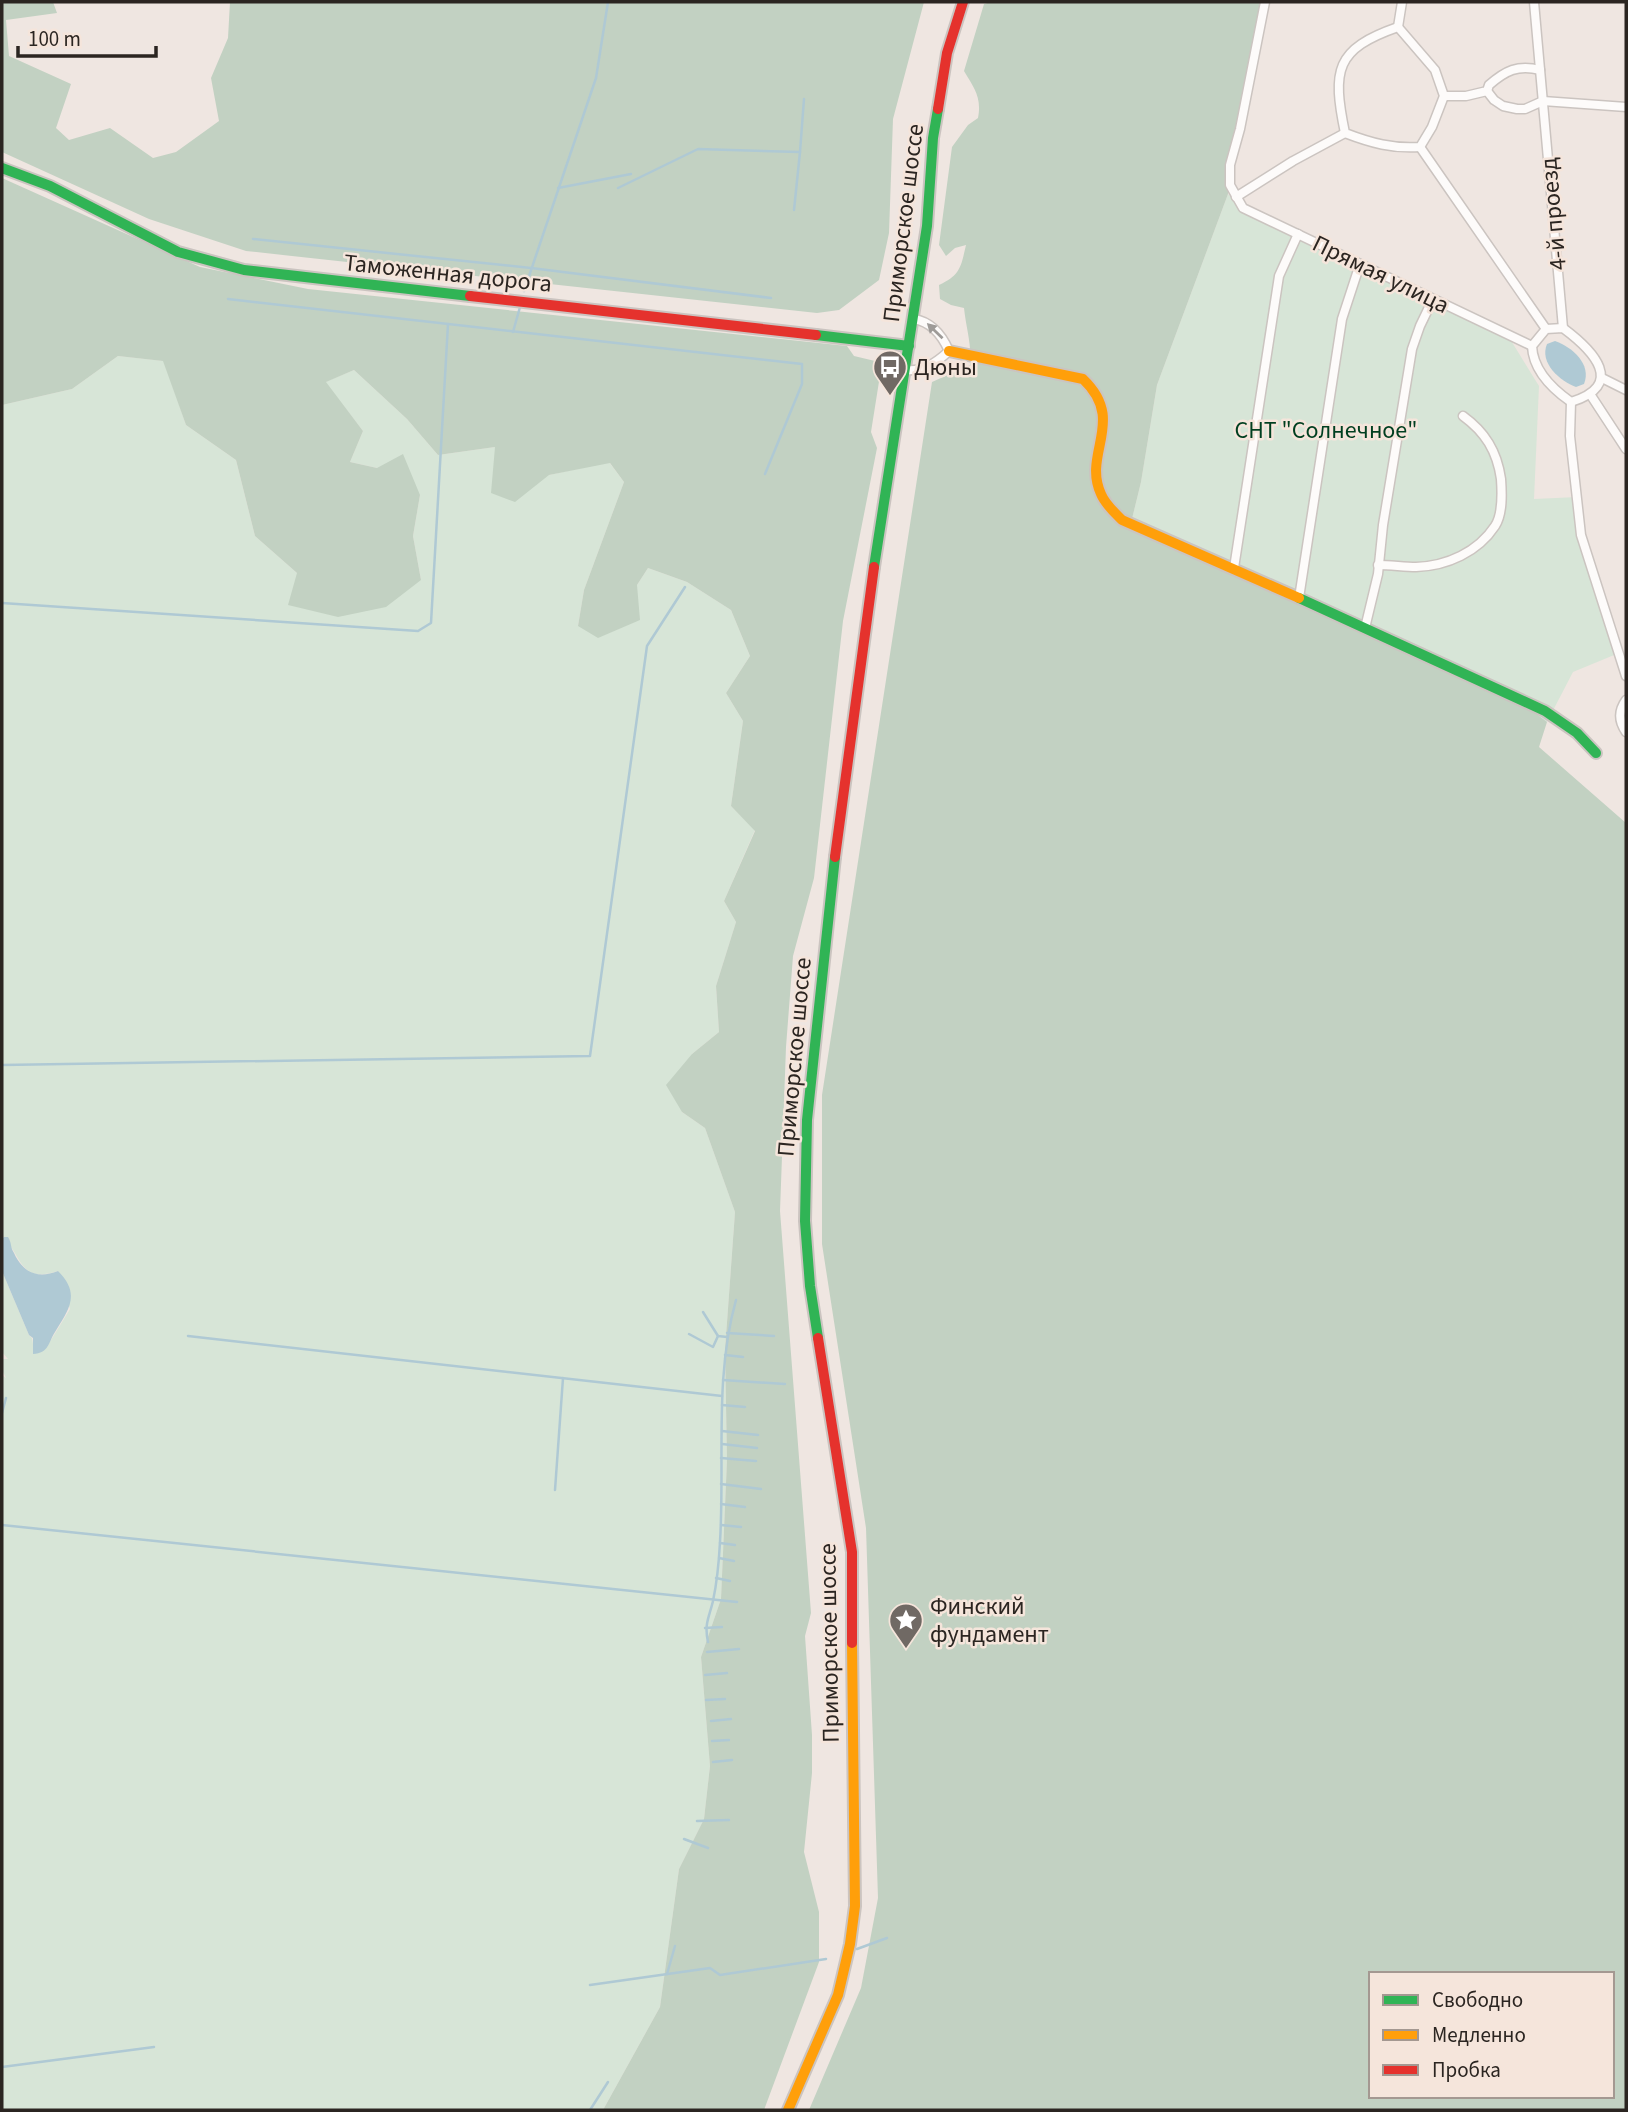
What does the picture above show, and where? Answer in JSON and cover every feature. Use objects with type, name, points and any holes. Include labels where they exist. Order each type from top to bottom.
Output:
[{"type":"main road","name":"Приморское шоссе","points":[[788,2110],[843,1980],[855,1906],[852,1552],[810,1286],[805,1221],[805,1156],[810,1087],[832,881],[865,626],[927,226],[933,138],[947,53],[963,2]]},
{"type":"main road","name":"Таможенная дорога","points":[[2,168],[50,187],[178,252],[244,270],[909,346]]},
{"type":"main road","points":[[949,351],[1083,379],[1092,386],[1104,416],[1099,489],[1108,505],[1122,520],[1234,568],[1545,711],[1577,733],[1596,753]]},
{"type":"street","points":[[1265,2],[1240,129],[1230,165],[1230,185],[1236,197],[1293,161],[1345,133],[1388,147],[1420,147]]},
{"type":"street","points":[[1398,27],[1402,2]]},
{"type":"street","points":[[1535,2],[1543,101]]},
{"type":"street","points":[[1345,133],[1339,105],[1338,78],[1347,58],[1361,43],[1398,27]]},
{"type":"street","points":[[1398,27],[1435,70],[1444,96],[1432,127],[1420,147]]},
{"type":"street","points":[[1487,91],[1489,85],[1512,69],[1522,67],[1540,70]]},
{"type":"street","points":[[1444,96],[1466,96],[1487,91]]},
{"type":"street","points":[[1487,91],[1503,106],[1517,109],[1525,109],[1543,101],[1626,107]]},
{"type":"street","name":"4-й проезд","points":[[1543,101],[1563,328]]},
{"type":"street","points":[[1420,147],[1546,328]]},
{"type":"street","name":"Прямая улица","points":[[1236,197],[1243,208],[1532,346]]},
{"type":"street","points":[[1234,568],[1279,276],[1298,234]]},
{"type":"street","points":[[1299,598],[1342,319],[1360,264]]},
{"type":"street","points":[[1365,628],[1378,565],[1412,349],[1433,299]]},
{"type":"street","points":[[905,370],[917,372],[949,351],[937,330],[923,320],[914,319]]},
{"type":"street","points":[[1546,328],[1563,328],[1586,348],[1597,362],[1602,379],[1598,388],[1591,394],[1571,401]]},
{"type":"street","points":[[1546,328],[1532,346],[1533,360],[1543,376],[1571,401],[1570,436],[1581,535],[1626,677]]},
{"type":"street","points":[[1602,379],[1626,390]]},
{"type":"street","points":[[1591,394],[1626,449]]},
{"type":"street","points":[[1378,565],[1417,567],[1444,563],[1477,547],[1497,524],[1503,494],[1499,463],[1491,444],[1474,424],[1463,416]]},
{"type":"street","points":[[1626,701],[1622,705],[1620,720],[1626,732]]},
{"type":"green space","points":[[2,2],[53,2],[57,13],[6,20],[9,56],[71,84],[56,128],[69,140],[110,128],[153,158],[176,152],[219,121],[211,78],[228,38],[230,2],[924,2],[893,119],[889,233],[879,280],[839,310],[817,313],[246,251],[149,219],[2,152]]},
{"type":"green space","points":[[991,2],[1265,2],[1230,165],[1228,194],[1157,385],[1141,482],[1131,523],[1515,697],[1547,722],[1539,747],[1626,823],[1626,2110],[809,2110],[861,1988],[878,1898],[866,1528],[822,1244],[822,1095],[932,382],[970,365],[970,343],[964,308],[940,299],[939,285],[959,269],[966,245],[955,248],[946,256],[939,245],[952,147],[968,125],[978,118],[978,98],[964,71],[984,4]]},
{"type":"green space","points":[[2,178],[200,267],[308,289],[847,346],[854,356],[875,361],[881,369],[871,432],[877,448],[843,621],[814,878],[793,956],[786,1047],[780,1211],[811,1613],[805,1636],[812,1773],[804,1852],[819,1912],[819,1962],[764,2110],[603,2110],[660,2007],[679,1869],[704,1819],[710,1766],[701,1657],[721,1599],[727,1460],[725,1350],[735,1212],[705,1128],[682,1112],[666,1085],[692,1054],[719,1032],[716,986],[736,922],[724,901],[755,831],[731,806],[743,721],[726,693],[750,656],[731,610],[687,582],[648,568],[637,585],[640,620],[598,638],[578,626],[584,590],[624,482],[610,463],[549,475],[515,502],[491,493],[495,447],[438,455],[407,419],[354,370],[326,382],[363,431],[350,462],[377,468],[403,454],[420,495],[413,536],[421,580],[386,607],[338,617],[288,605],[297,573],[255,536],[236,460],[186,425],[163,361],[118,356],[72,389],[2,405]]},
{"type":"green space","name":"СНТ \"Солнечное\"","points":[[1228,194],[1243,208],[1507,334],[1539,386],[1534,499],[1577,497],[1581,535],[1619,653],[1573,672],[1547,722],[1515,697],[1131,523],[1141,482],[1157,385]]},
{"type":"green space","points":[[118,356],[164,361],[186,425],[236,460],[255,536],[297,573],[421,580],[413,536],[420,495],[377,468],[350,462],[363,431],[325,382],[354,370],[407,419],[438,455],[495,447],[549,475],[609,462],[624,482],[584,590],[578,626],[637,585],[648,568],[687,582],[731,610],[750,656],[726,693],[743,721],[731,806],[755,830],[724,901],[736,922],[716,986],[719,1032],[692,1054],[682,1112],[705,1128],[735,1212],[725,1350],[727,1460],[721,1599],[701,1657],[710,1766],[704,1819],[679,1869],[660,2007],[603,2110],[2,2110],[2,1375],[6,1378],[2,1370],[2,1359],[8,1359],[2,1352],[2,1271],[32,1338],[34,1350],[51,1340],[70,1309],[58,1271],[46,1274],[30,1272],[4,1237],[2,1239],[2,405],[72,389]]},
{"type":"water","points":[[1555,341],[1568,347],[1579,357],[1585,370],[1584,384],[1576,387],[1552,370],[1545,351],[1547,344]]},
{"type":"water","points":[[4,1237],[8,1237],[18,1260],[27,1270],[38,1274],[58,1271],[69,1287],[71,1294],[68,1309],[42,1352],[33,1354],[33,1338],[29,1335],[2,1271]]},
{"type":"waterway","points":[[524,291],[596,78],[608,2]]},
{"type":"waterway","points":[[618,188],[698,149],[800,152],[804,99]]},
{"type":"waterway","points":[[794,210],[800,152]]},
{"type":"waterway","points":[[558,188],[631,174]]},
{"type":"waterway","points":[[253,239],[531,268],[771,298]]},
{"type":"waterway","points":[[228,299],[802,364],[802,384],[765,474]]},
{"type":"waterway","points":[[513,332],[520,307]]},
{"type":"waterway","points":[[2,603],[418,631],[431,623],[448,324]]},
{"type":"waterway","points":[[2,1065],[590,1056],[647,646],[685,587]]},
{"type":"waterway","points":[[708,1642],[707,1626],[720,1549],[725,1359],[736,1300]]},
{"type":"waterway","points":[[703,1312],[718,1336],[727,1337]]},
{"type":"waterway","points":[[727,1333],[774,1336]]},
{"type":"waterway","points":[[689,1334],[713,1347],[718,1336]]},
{"type":"waterway","points":[[188,1336],[722,1396]]},
{"type":"waterway","points":[[725,1355],[743,1357]]},
{"type":"waterway","points":[[555,1490],[563,1378]]},
{"type":"waterway","points":[[723,1380],[785,1384]]},
{"type":"waterway","points":[[2,1413],[6,1398]]},
{"type":"waterway","points":[[722,1405],[745,1407]]},
{"type":"waterway","points":[[722,1431],[758,1435]]},
{"type":"waterway","points":[[722,1444],[757,1448]]},
{"type":"waterway","points":[[721,1458],[756,1461]]},
{"type":"waterway","points":[[721,1484],[761,1489]]},
{"type":"waterway","points":[[721,1504],[745,1507]]},
{"type":"waterway","points":[[2,1525],[737,1602]]},
{"type":"waterway","points":[[721,1525],[741,1527]]},
{"type":"waterway","points":[[720,1543],[735,1545]]},
{"type":"waterway","points":[[719,1558],[734,1561]]},
{"type":"waterway","points":[[716,1578],[730,1581]]},
{"type":"waterway","points":[[705,1628],[722,1627]]},
{"type":"waterway","points":[[707,1652],[739,1649]]},
{"type":"waterway","points":[[705,1675],[727,1673]]},
{"type":"waterway","points":[[706,1700],[725,1699]]},
{"type":"waterway","points":[[711,1721],[731,1719]]},
{"type":"waterway","points":[[712,1741],[729,1740]]},
{"type":"waterway","points":[[713,1762],[732,1760]]},
{"type":"waterway","points":[[697,1821],[729,1820]]},
{"type":"waterway","points":[[684,1839],[708,1848]]},
{"type":"waterway","points":[[857,1949],[887,1938]]},
{"type":"waterway","points":[[667,1974],[675,1946]]},
{"type":"waterway","points":[[590,1985],[710,1968],[720,1975],[826,1959]]},
{"type":"waterway","points":[[2,2067],[154,2047]]},
{"type":"waterway","points":[[590,2110],[608,2082]]},
{"type":"traffic: fast","points":[[874,567],[927,226],[933,138],[938,109]]},
{"type":"traffic: fast","points":[[2,168],[50,186],[178,252],[244,270],[470,296]]},
{"type":"traffic: fast","points":[[816,335],[909,346]]},
{"type":"traffic: fast","points":[[1299,598],[1545,711],[1577,733],[1596,753]]},
{"type":"traffic: fast","points":[[818,1338],[810,1286],[805,1221],[807,1120],[835,857]]},
{"type":"traffic: slow","points":[[949,351],[1083,379],[1096,394],[1102,409],[1103,423],[1096,465],[1097,479],[1107,505],[1122,520],[1299,598]]},
{"type":"traffic: slow","points":[[788,2110],[838,1995],[850,1944],[855,1906],[852,1643]]},
{"type":"traffic: jam","points":[[938,109],[947,53],[963,2]]},
{"type":"traffic: jam","points":[[470,296],[816,335]]},
{"type":"traffic: jam","points":[[835,857],[874,567]]},
{"type":"traffic: jam","points":[[818,1338],[852,1552],[852,1643]]},
{"type":"place","name":"Дюны","points":[[890,397]]},
{"type":"place","name":"Финский фундамент","points":[[906,1650]]}]
